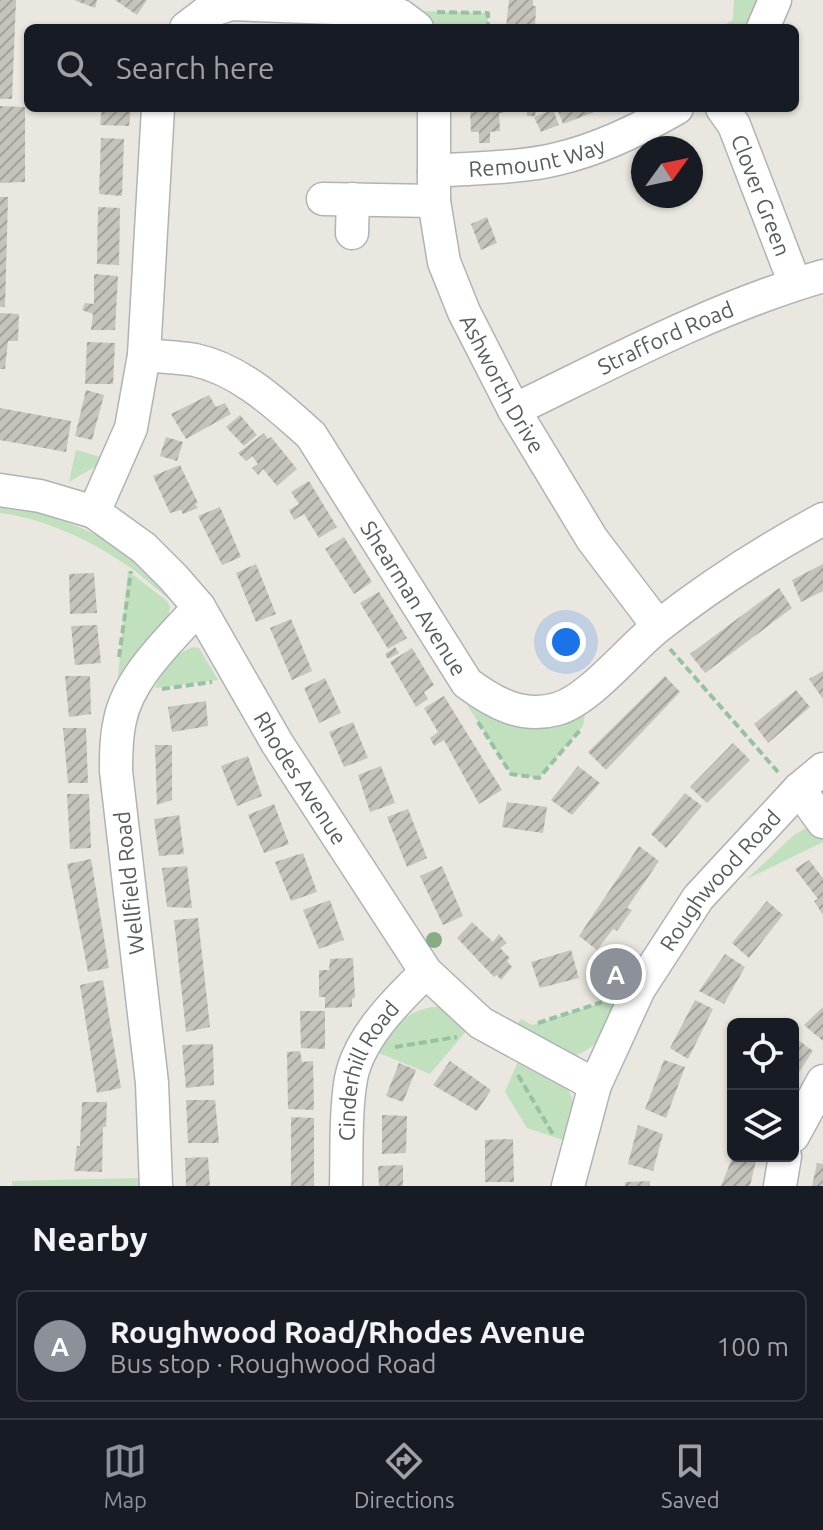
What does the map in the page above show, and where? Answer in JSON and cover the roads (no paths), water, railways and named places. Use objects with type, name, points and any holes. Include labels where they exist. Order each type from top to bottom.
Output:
[{"type":"street","points":[[765,24],[775,0]]},
{"type":"street","points":[[191,24],[207,12],[231,4],[387,10],[425,20]]},
{"type":"street","points":[[94,512],[131,428],[144,355],[158,112]]},
{"type":"street","name":"Ashworth Drive","points":[[434,112],[434,186],[444,262],[464,312],[514,410],[592,539],[658,626]]},
{"type":"street","name":"Remount Way","points":[[352,233],[338,199],[434,186],[555,160],[604,145],[670,112]]},
{"type":"street","name":"Clover Green","points":[[725,112],[809,280]]},
{"type":"street","name":"Strafford Road","points":[[514,410],[672,334],[809,280]]},
{"type":"street","name":"Shearman Avenue","points":[[144,355],[197,360],[241,378],[311,435],[467,683],[491,701],[515,710],[557,709],[577,699],[658,626],[768,549],[823,519]]},
{"type":"street","name":"Rhodes Avenue","points":[[0,490],[40,496],[94,512],[144,548],[199,607],[277,743],[426,972],[479,1020],[595,1085]]},
{"type":"street","name":"Wellfield Road","points":[[156,1186],[152,1083],[116,771],[116,744],[120,717],[130,694],[158,654],[199,607]]},
{"type":"street","points":[[800,777],[823,822]]},
{"type":"street","name":"Roughwood Road","points":[[568,1186],[595,1085],[638,992],[698,898],[800,777]]},
{"type":"street","name":"Cinderhill Road","points":[[346,1186],[350,1082],[366,1043],[385,1012],[426,972]]},
{"type":"street","points":[[799,1125],[823,1081]]},
{"type":"street","points":[[780,1186],[784,1162]]},
{"type":"place","name":"Roughwood Road/Rhodes Avenue","points":[[616,974]]}]
